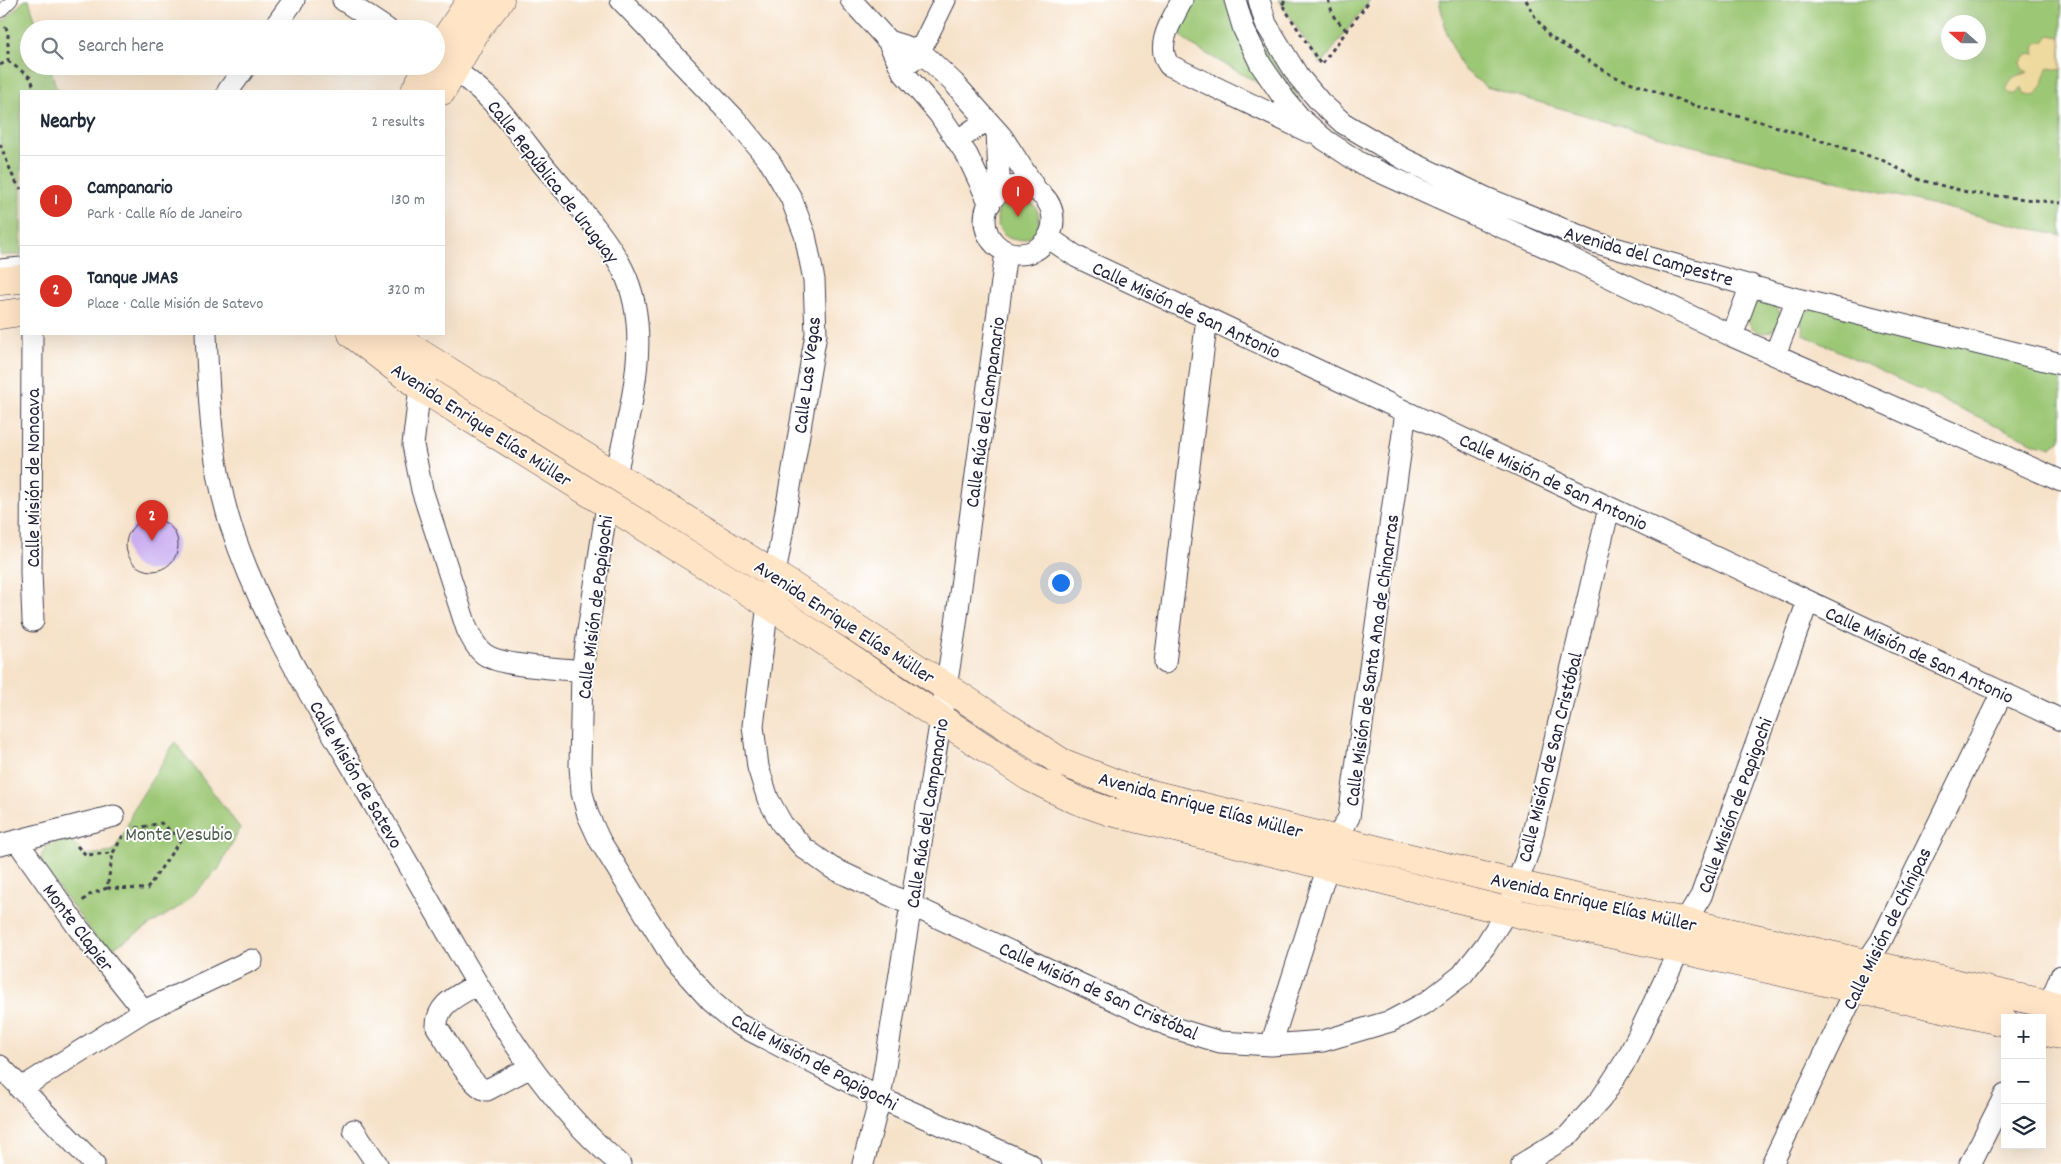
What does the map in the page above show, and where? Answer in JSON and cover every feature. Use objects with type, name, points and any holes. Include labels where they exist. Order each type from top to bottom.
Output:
[{"type":"main road","points":[[445,55],[471,0]]},
{"type":"main road","points":[[445,62],[477,29],[500,0]]},
{"type":"main road","points":[[416,90],[432,75]]},
{"type":"main road","points":[[0,281],[20,279]]},
{"type":"main road","points":[[0,314],[20,312]]},
{"type":"main road","name":"Avenida Enrique Elías Müller","points":[[353,335],[420,387],[768,604],[1029,776],[1076,800],[1111,812],[1507,912],[2001,1021]]},
{"type":"main road","name":"Avenida Enrique Elías Müller","points":[[391,335],[775,575],[1061,762],[1091,775],[1128,788],[1337,838],[1516,884],[1866,963],[2051,1010]]},
{"type":"main road","points":[[2046,1032],[2061,1035]]},
{"type":"street","points":[[280,20],[294,0]]},
{"type":"street","points":[[343,0],[373,20]]},
{"type":"street","name":"Calle Las Vegas","points":[[621,0],[734,120],[770,162],[791,198],[805,235],[814,280],[816,334],[775,575]]},
{"type":"street","points":[[851,0],[888,41],[903,72],[939,114],[993,199]]},
{"type":"street","points":[[903,72],[920,51],[945,0]]},
{"type":"street","name":"Avenida del Campestre","points":[[1182,0],[1164,42],[1162,53],[1169,65],[1325,140],[1360,163],[1568,257],[1732,336],[2061,481]]},
{"type":"street","name":"Avenida del Campestre","points":[[1235,0],[1244,30],[1261,65],[1301,119],[1325,140]]},
{"type":"street","name":"Avenida del Campestre","points":[[1259,0],[1266,24],[1298,76],[1320,102],[1343,123],[1404,159],[1478,194],[1597,243],[1797,299],[2061,364]]},
{"type":"street","points":[[888,41],[920,51],[954,83],[992,126],[1037,191],[1051,207],[1053,217],[1049,238],[1034,251],[1025,254],[1006,252],[996,246],[987,231],[986,214],[993,199],[999,175],[992,126]]},
{"type":"street","name":"Calle República de Uruguay","points":[[445,71],[486,93],[606,242],[623,270],[632,299],[638,337],[633,390],[616,475]]},
{"type":"street","points":[[229,90],[240,75]]},
{"type":"street","points":[[957,141],[992,126]]},
{"type":"street","points":[[1360,163],[1370,139]]},
{"type":"street","points":[[993,199],[1016,186],[1037,191]]},
{"type":"street","name":"Calle Misión de San Antonio","points":[[1049,238],[1077,257],[2061,720]]},
{"type":"street","name":"Calle Rúa del Campanario","points":[[863,1164],[880,1098],[955,631],[1006,252]]},
{"type":"street","points":[[1732,336],[1751,285]]},
{"type":"street","points":[[1775,354],[1797,299]]},
{"type":"street","points":[[1165,663],[1207,318]]},
{"type":"street","name":"Calle Misión de Nonoava","points":[[32,335],[31,572],[33,621]]},
{"type":"street","name":"Calle Misión de Satevo","points":[[206,335],[211,429],[230,524],[248,574],[265,613],[476,984],[530,1068],[573,1119],[620,1164]]},
{"type":"street","points":[[433,362],[420,387],[413,445],[422,490],[467,629],[483,653],[496,661],[582,671]]},
{"type":"street","name":"Calle Misión de Santa Ana de Chinarras","points":[[1271,1046],[1330,867],[1337,838],[1349,817],[1406,412]]},
{"type":"street","name":"Calle Misión de Papigochi","points":[[607,505],[582,671],[580,766],[582,793],[588,815],[600,841],[674,960],[711,1001],[738,1024],[880,1098],[1030,1164]]},
{"type":"street","name":"Calle Misión de San Cristóbal","points":[[775,575],[768,604],[753,726],[758,767],[768,799],[782,824],[804,848],[832,868],[1174,1028],[1220,1042],[1271,1046],[1323,1041],[1391,1021],[1427,1002],[1462,975],[1485,946],[1507,912],[1529,850],[1609,508]]},
{"type":"street","name":"Calle Misión de Papigochi","points":[[1522,1164],[1568,1136],[1601,1099],[1628,1057],[1679,950],[1685,922],[1701,896],[1808,601]]},
{"type":"street","name":"Calle Misión de Chínipas","points":[[1772,1164],[1856,989],[1866,963],[1881,941],[2002,693]]},
{"type":"street","points":[[8,843],[122,823]]},
{"type":"street","name":"Monte Clapier","points":[[8,843],[70,917],[144,1011]]},
{"type":"street","points":[[20,1089],[144,1011],[252,960]]},
{"type":"street","points":[[2051,1010],[2061,976]]},
{"type":"street","points":[[476,984],[443,1006],[439,1012],[437,1027],[473,1081],[482,1090],[487,1090],[530,1068]]},
{"type":"street","points":[[0,1066],[94,1164]]},
{"type":"street","points":[[1970,1164],[2001,1102]]},
{"type":"street","points":[[354,1130],[377,1164]]},
{"type":"lane","points":[[1,17],[12,0]]},
{"type":"lane","points":[[0,265],[20,263]]},
{"type":"path","points":[[1287,0],[1280,2],[1321,65],[1370,0]]},
{"type":"path","points":[[1328,0],[1334,17],[1347,31]]},
{"type":"path","points":[[1526,0],[1535,17],[1550,37],[1613,76],[1696,106],[1762,122],[1882,160],[1920,180],[1971,193],[2061,203]]},
{"type":"path","points":[[1,17],[8,32],[8,61]]},
{"type":"path","points":[[0,65],[8,61]]},
{"type":"path","points":[[8,61],[20,70]]},
{"type":"path","points":[[27,75],[31,78],[35,90]]},
{"type":"path","points":[[0,144],[14,179],[20,188]]},
{"type":"path","points":[[107,888],[113,852],[122,823],[161,823],[181,839]]},
{"type":"path","points":[[70,917],[87,896],[107,888],[147,889],[181,839],[200,835]]},
{"type":"path","points":[[74,843],[86,856],[113,852]]},
{"type":"green space","points":[[25,0],[29,0],[35,20],[20,20],[20,75],[53,75],[56,87],[60,90],[20,90],[20,255],[0,255],[0,24]]},
{"type":"green space","points":[[1182,0],[1241,0],[1254,33],[1307,111],[1191,45],[1174,29]]},
{"type":"green space","points":[[1279,0],[1370,0],[1321,65]]},
{"type":"green space","points":[[1439,0],[2061,0],[2061,236],[1689,145],[1486,87],[1461,67],[1447,34]]},
{"type":"green space","points":[[1014,198],[1022,198],[1033,204],[1039,219],[1033,234],[1022,240],[1014,240],[1003,234],[997,223],[997,215],[1003,204]]},
{"type":"green space","points":[[1764,301],[1775,306],[1780,317],[1775,328],[1764,333],[1753,328],[1748,317],[1753,306]]},
{"type":"green space","points":[[1816,306],[2061,363],[2061,440],[2051,447],[2036,444],[1804,335],[1800,316]]},
{"type":"green space","name":"Monte Vesubio","points":[[175,742],[240,828],[218,870],[182,905],[107,952],[44,869],[41,857],[46,846],[68,837],[86,855],[113,852],[126,830],[133,810]]},
{"type":"sand","points":[[2049,35],[2061,37],[2061,70],[2048,68],[2043,83],[2035,96],[2024,93],[2022,87],[2016,94],[2011,94],[2006,90],[2012,78],[2028,72],[2022,69],[2021,62],[2029,53],[2035,54],[2034,46],[2039,42],[2044,42]]},
{"type":"building","points":[[152,519],[162,521],[170,527],[176,535],[178,545],[176,555],[170,563],[162,569],[152,571],[142,569],[134,563],[128,555],[126,545],[128,535],[134,527],[142,521]]},
{"type":"place","name":"Campanario","points":[[1018,217]]},
{"type":"place","name":"Tanque JMAS","points":[[152,541]]}]
